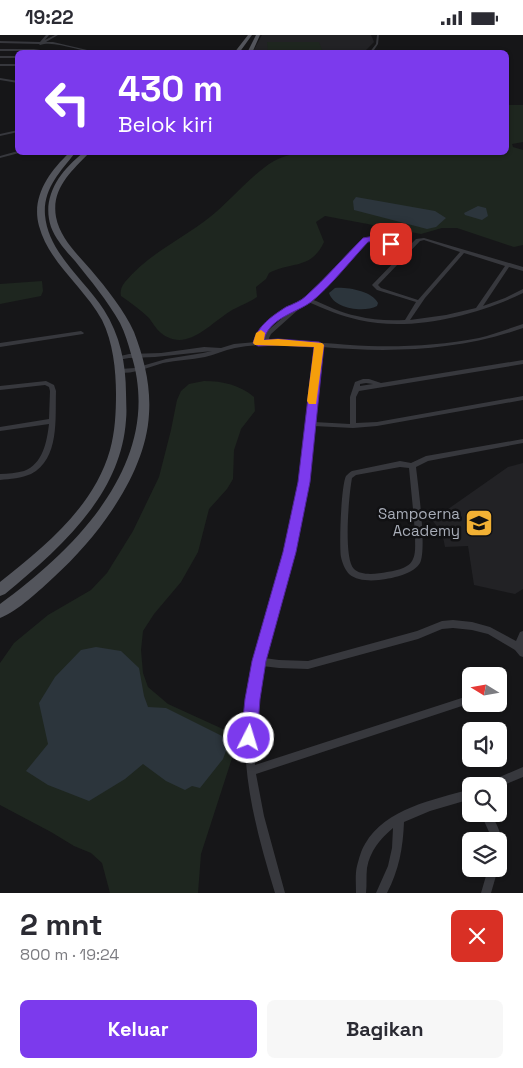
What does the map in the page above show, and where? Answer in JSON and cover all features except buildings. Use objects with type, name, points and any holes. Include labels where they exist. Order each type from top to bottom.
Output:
[{"type":"main road","points":[[238,50],[250,35]]},
{"type":"main road","points":[[250,50],[258,35]]},
{"type":"main road","points":[[0,590],[32,565],[73,526],[93,500],[117,450],[122,426],[123,404],[120,371],[107,323],[97,305],[54,248],[43,224],[41,201],[44,191],[56,169],[70,155]]},
{"type":"main road","points":[[0,612],[42,579],[70,553],[108,509],[121,487],[142,437],[146,402],[142,367],[129,332],[116,309],[66,245],[54,226],[52,214],[54,191],[64,173],[84,155]]},
{"type":"street","points":[[33,50],[48,35]]},
{"type":"street","points":[[46,43],[57,35]]},
{"type":"street","points":[[372,50],[377,44],[378,35]]},
{"type":"street","points":[[0,42],[69,45],[88,50]]},
{"type":"street","points":[[0,50],[15,50]]},
{"type":"street","points":[[0,57],[15,57]]},
{"type":"street","points":[[0,65],[15,64]]},
{"type":"street","points":[[0,79],[15,82]]},
{"type":"street","points":[[0,135],[15,132]]},
{"type":"street","points":[[0,157],[15,153]]},
{"type":"street","points":[[258,343],[261,332],[308,300],[368,239],[374,239],[408,250]]},
{"type":"street","points":[[420,302],[374,286],[418,240],[422,239],[523,269]]},
{"type":"street","points":[[406,321],[463,251]]},
{"type":"street","points":[[478,308],[508,265]]},
{"type":"street","points":[[308,300],[365,320],[406,321],[437,318],[478,308],[523,291]]},
{"type":"street","points":[[268,342],[266,338],[268,333],[277,322]]},
{"type":"street","points":[[118,358],[138,355],[160,355],[206,348],[220,349],[268,342],[385,348],[443,344],[483,337],[523,326]]},
{"type":"street","points":[[0,345],[82,333]]},
{"type":"street","points":[[280,893],[257,807],[252,771],[250,731],[259,661],[299,513],[319,345]]},
{"type":"street","points":[[120,371],[132,372],[142,367],[209,354],[220,349]]},
{"type":"street","points":[[353,426],[353,397],[357,383],[373,381],[380,385],[523,362]]},
{"type":"street","points":[[0,388],[49,383],[53,391],[50,441],[38,465],[30,471],[0,477]]},
{"type":"street","points":[[311,424],[353,426],[388,422],[523,398]]},
{"type":"street","points":[[0,429],[52,421]]},
{"type":"street","points":[[412,466],[419,548],[416,562],[411,569],[402,573],[366,576],[354,574],[347,566],[345,553],[349,477],[354,473],[400,465],[412,466],[426,459],[523,441]]},
{"type":"street","points":[[259,661],[308,665],[418,635],[442,625],[472,626],[490,631],[521,650],[523,635]]},
{"type":"street","points":[[252,771],[462,702]]},
{"type":"street","points":[[507,779],[523,772]]},
{"type":"street","points":[[361,893],[361,873],[367,852],[379,831],[399,818],[462,797]]},
{"type":"street","points":[[381,893],[393,871],[396,859],[399,818]]},
{"type":"street","points":[[486,893],[491,877]]},
{"type":"shaded area","points":[[262,35],[371,35],[374,42],[366,50],[254,50]]},
{"type":"shaded area","points":[[267,42],[319,42],[322,50],[268,50]]},
{"type":"shaded area","points":[[509,105],[523,105],[523,142],[512,144],[513,147],[523,150],[523,245],[514,247],[457,228],[442,228],[421,234],[325,216],[316,222],[324,242],[319,251],[307,261],[269,273],[266,279],[256,287],[257,297],[187,339],[170,338],[161,333],[146,315],[121,296],[121,289],[124,284],[144,263],[210,217],[266,166],[290,155],[509,155]]},
{"type":"shaded area","points":[[356,197],[435,211],[446,218],[436,227],[427,229],[354,210],[353,201]]},
{"type":"shaded area","points":[[478,206],[486,208],[488,216],[482,220],[465,215],[464,213]]},
{"type":"shaded area","points":[[42,281],[43,291],[41,296],[0,304],[0,284]]},
{"type":"shaded area","points":[[335,288],[352,289],[370,295],[378,303],[377,306],[357,309],[343,306],[337,303],[329,293]]},
{"type":"shaded area","points":[[204,381],[224,383],[243,389],[254,397],[255,411],[241,429],[234,450],[233,479],[227,489],[209,509],[198,552],[181,582],[154,614],[143,631],[141,650],[143,673],[148,687],[168,704],[225,730],[233,738],[234,752],[201,854],[198,893],[110,893],[102,863],[91,853],[74,846],[0,805],[0,663],[14,643],[48,615],[91,590],[107,573],[133,531],[159,477],[177,400],[181,391],[189,384]]},
{"type":"shaded area","name":"Sampoerna Academy","points":[[523,463],[523,589],[515,594],[474,585],[468,546],[445,547],[442,532],[425,512],[441,514],[508,467]]},
{"type":"shaded area","points":[[96,647],[121,651],[139,668],[148,707],[166,708],[230,740],[223,759],[200,788],[192,786],[185,790],[166,781],[143,764],[125,779],[89,801],[48,785],[26,771],[48,744],[39,703],[55,677],[81,650]]},
{"type":"slow traffic","points":[[261,333],[258,343],[293,342],[319,345],[312,401]]},
{"type":"place","name":"Sampoerna Academy","points":[[479,523]]},
{"type":"route","points":[[249,738],[259,661],[299,513],[319,345],[293,342],[258,343],[259,337],[267,325],[289,309],[299,306],[308,300],[366,240],[374,239],[391,244]]}]
